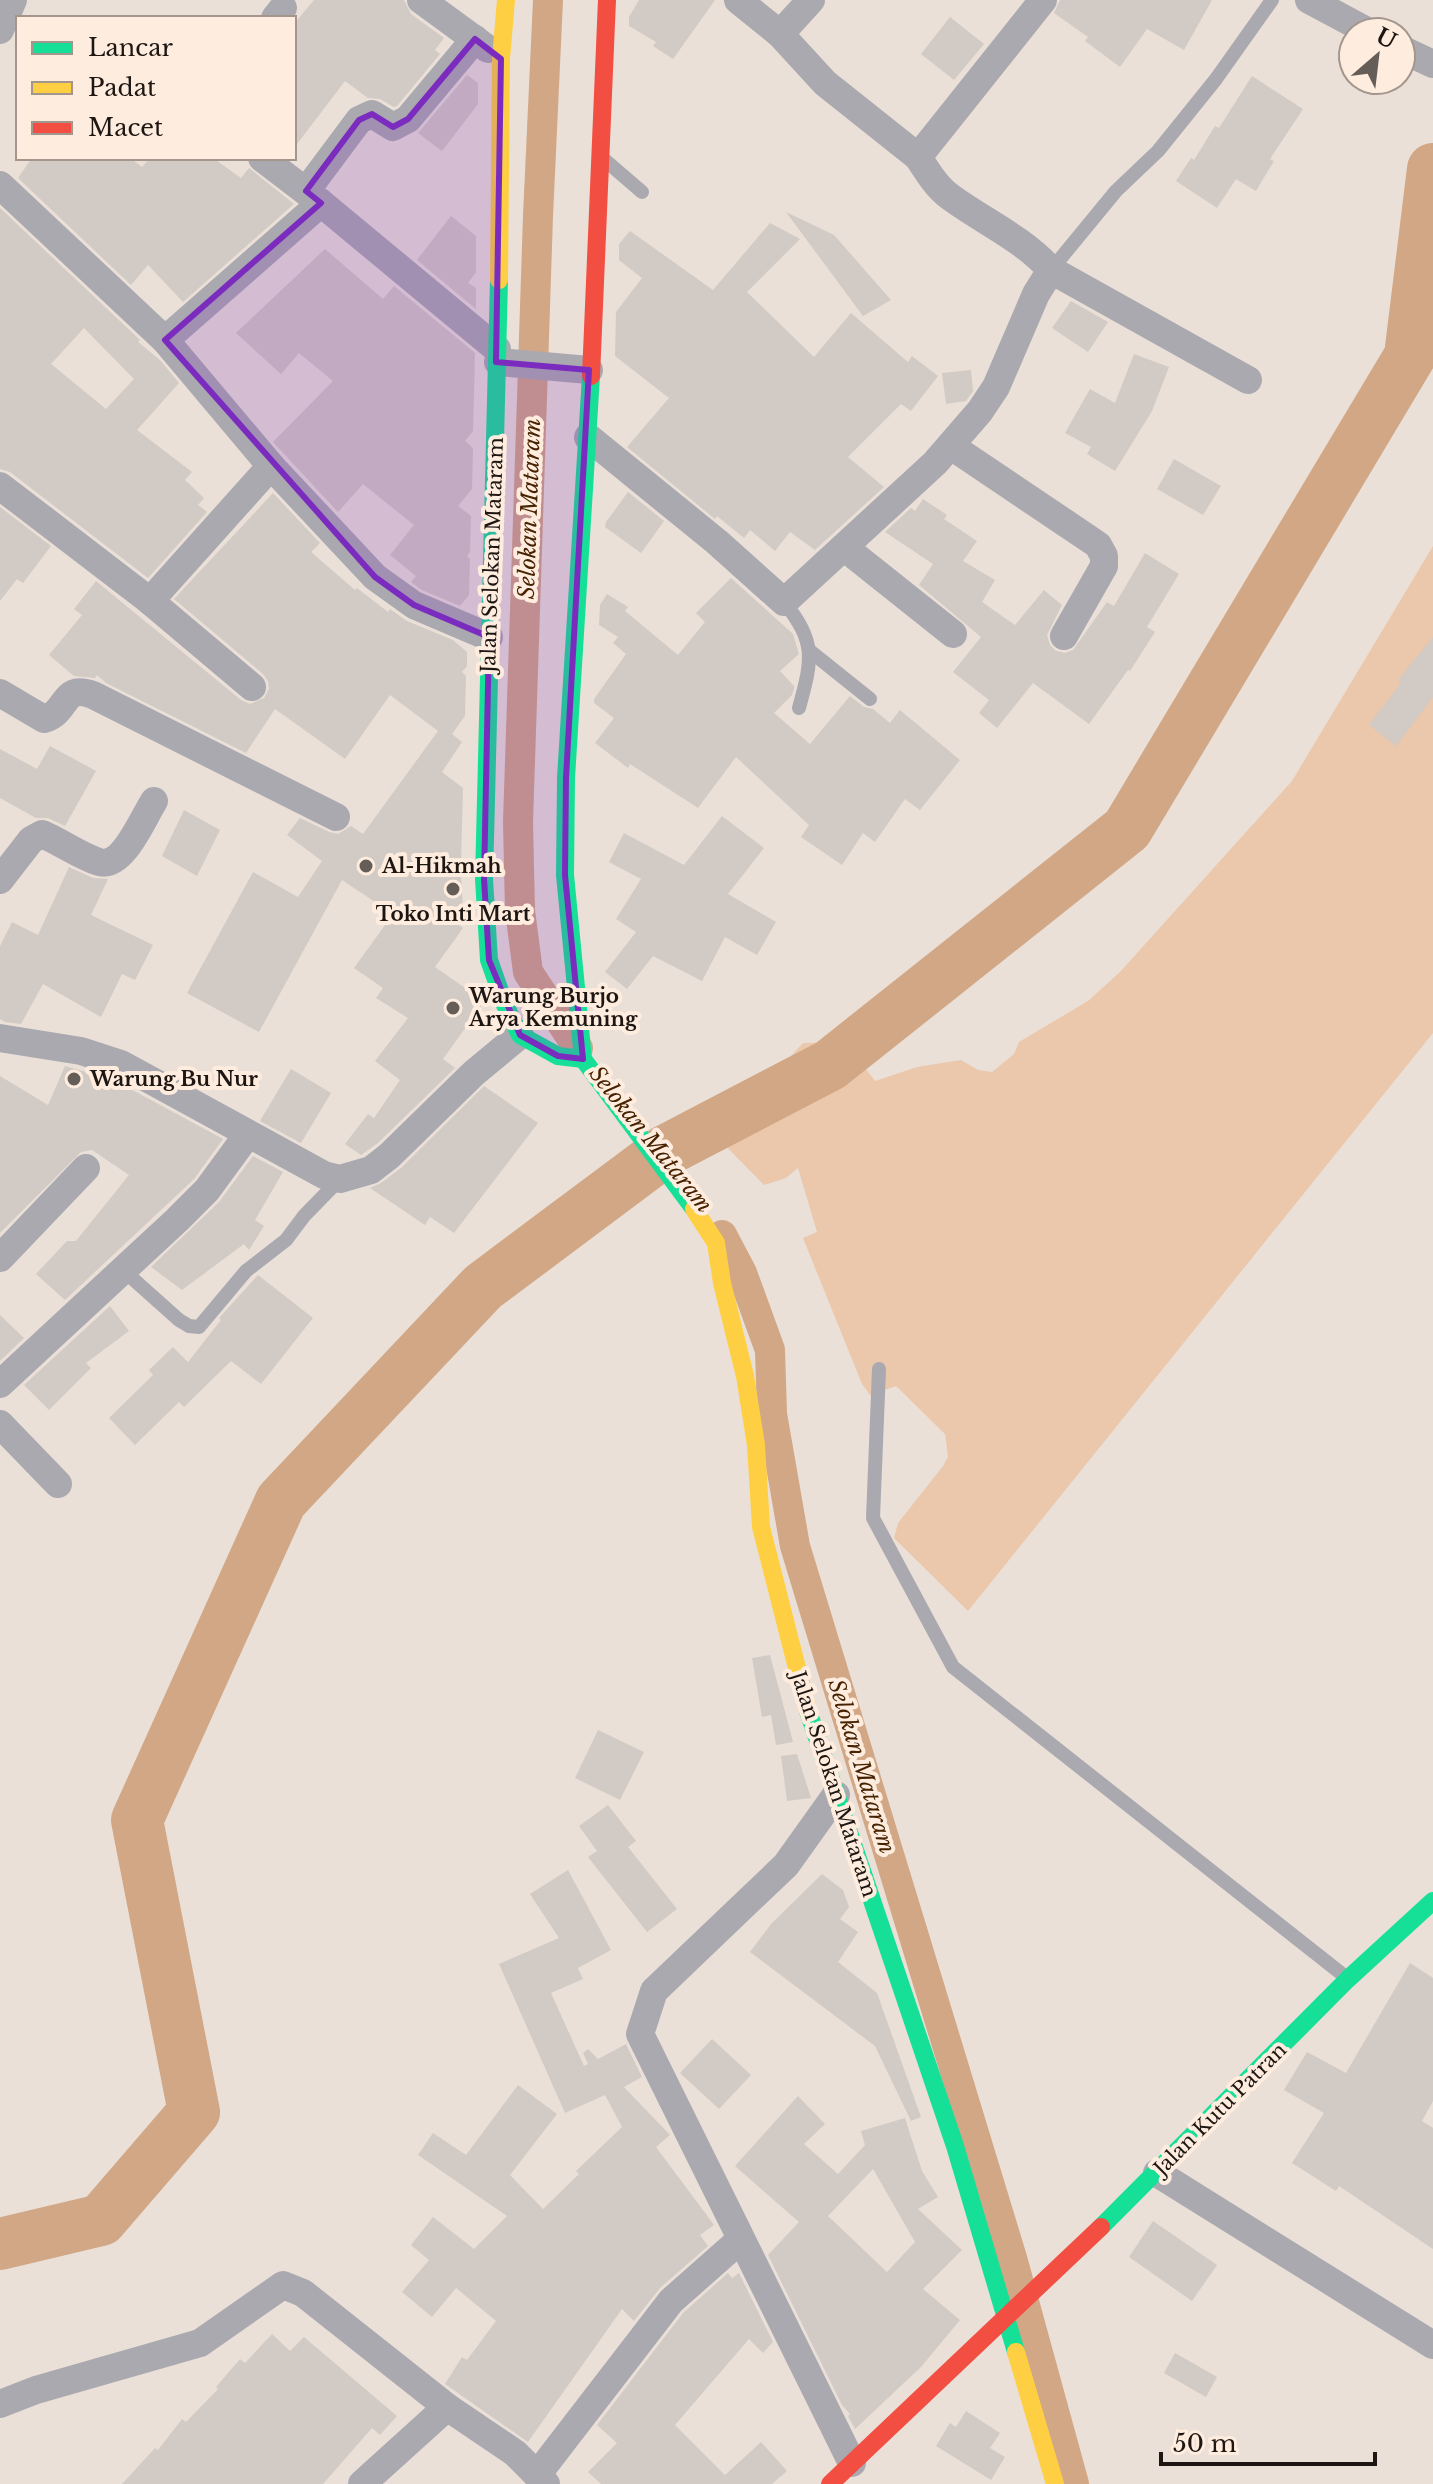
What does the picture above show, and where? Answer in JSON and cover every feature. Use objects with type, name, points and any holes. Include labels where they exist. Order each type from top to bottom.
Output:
[{"type":"street","points":[[421,0],[501,59]]},
{"type":"street","name":"Jalan Selokan Mataram","points":[[506,0],[501,59],[504,358],[489,637],[484,879],[489,960],[505,1005],[520,1035],[572,1058],[599,1083],[686,1197],[716,1243],[722,1283],[745,1376],[756,1445],[761,1527],[812,1728],[1012,2312],[1055,2484]]},
{"type":"street","name":"Jalan Selokan Mataram","points":[[572,1058],[565,875],[566,792],[588,437],[581,369],[600,155],[607,0]]},
{"type":"street","points":[[738,0],[780,34],[825,83],[918,157],[937,185],[950,196],[1019,241],[1051,270],[1248,380]]},
{"type":"street","points":[[780,34],[811,0]]},
{"type":"street","points":[[918,157],[1043,0]]},
{"type":"street","points":[[1309,0],[1339,16]]},
{"type":"street","points":[[165,340],[314,197],[359,120],[372,114],[393,127],[408,119],[475,39]]},
{"type":"street","points":[[265,160],[314,197],[504,358],[581,369]]},
{"type":"street","points":[[0,185],[165,340],[271,466],[375,577],[414,605],[489,637]]},
{"type":"street","points":[[588,437],[717,542],[784,602],[951,446],[996,387],[1036,294],[1051,270]]},
{"type":"street","points":[[951,446],[1098,545],[1104,556],[1104,566],[1064,636]]},
{"type":"street","points":[[150,601],[271,466]]},
{"type":"street","points":[[0,486],[150,601],[252,687]]},
{"type":"street","points":[[845,548],[953,634]]},
{"type":"street","points":[[0,693],[44,719],[54,716],[73,692],[81,690],[336,817]]},
{"type":"street","points":[[0,880],[31,840],[42,834],[101,863],[114,861],[122,854],[154,801]]},
{"type":"street","points":[[0,1038],[81,1051],[121,1064],[324,1175],[340,1179],[371,1170],[389,1156],[474,1073],[520,1035]]},
{"type":"street","points":[[0,1384],[207,1190],[248,1134]]},
{"type":"street","points":[[0,1258],[86,1168]]},
{"type":"street","points":[[0,1424],[58,1484]]},
{"type":"street","points":[[836,1795],[786,1865],[654,1991],[640,2034],[852,2463]]},
{"type":"street","name":"Jalan Kutu Patran","points":[[830,2484],[1066,2262],[1348,1979],[1433,1901]]},
{"type":"street","points":[[1157,2173],[1433,2345]]},
{"type":"street","points":[[0,2404],[36,2390],[200,2343],[283,2285],[303,2293],[447,2407],[515,2453],[542,2480],[671,2301],[740,2240]]},
{"type":"street","points":[[362,2484],[447,2407]]},
{"type":"lane","points":[[1051,270],[1116,191],[1158,151],[1216,79],[1272,0]]},
{"type":"lane","points":[[600,155],[642,192]]},
{"type":"lane","points":[[784,602],[802,625],[810,651],[799,708]]},
{"type":"lane","points":[[810,651],[870,699]]},
{"type":"lane","points":[[123,1270],[179,1320],[199,1327],[246,1271],[286,1240],[304,1216],[340,1179]]},
{"type":"lane","points":[[879,1369],[873,1518],[953,1667],[1348,1979]]},
{"type":"highlighted area","points":[[475,39],[501,59],[496,362],[589,370],[566,778],[565,875],[583,1059],[558,1056],[520,1035],[489,960],[484,879],[489,637],[414,605],[375,577],[165,340],[321,203],[306,191],[359,120],[372,114],[393,127],[408,119]]},
{"type":"shaded area","points":[[1433,546],[1433,1033],[968,1611],[894,1538],[898,1523],[948,1457],[945,1434],[896,1386],[870,1395],[862,1384],[803,1238],[817,1232],[798,1168],[786,1178],[764,1185],[716,1136],[714,1125],[731,1094],[779,1069],[803,1043],[845,1042],[875,1081],[917,1067],[961,1060],[978,1070],[992,1072],[1014,1054],[1019,1042],[1088,1001],[1120,972],[1292,781]]},
{"type":"building","points":[[314,0],[404,0],[411,14],[444,38],[435,50],[440,54],[397,106],[368,98],[345,81],[296,145],[296,22]]},
{"type":"building","points":[[639,0],[715,0],[673,59],[653,46],[656,42],[629,26],[629,17]]},
{"type":"building","points":[[1060,0],[1212,0],[1184,50],[1147,29],[1120,67],[1085,41],[1088,37],[1054,13]]},
{"type":"building","points":[[950,17],[984,44],[954,80],[921,54]]},
{"type":"building","points":[[467,75],[478,83],[478,104],[442,151],[418,133]]},
{"type":"building","points":[[1252,76],[1303,109],[1270,159],[1274,161],[1256,191],[1236,179],[1217,208],[1176,181],[1191,158],[1194,160],[1215,126],[1219,128]]},
{"type":"building","points":[[31,160],[133,160],[142,167],[148,160],[216,160],[241,178],[249,168],[294,204],[183,302],[148,265],[131,285],[18,178]]},
{"type":"building","points":[[0,208],[140,340],[138,342],[160,360],[179,383],[137,430],[192,472],[185,480],[204,498],[198,505],[207,512],[148,578],[10,472],[0,469]],"holes":[[[84,328],[134,379],[106,409],[51,364]]]},
{"type":"building","points":[[786,212],[834,235],[891,300],[863,316]]},
{"type":"building","points":[[451,216],[476,236],[476,272],[468,283],[476,288],[476,309],[417,260]]},
{"type":"building","points":[[770,223],[800,239],[747,292],[814,357],[851,313],[908,362],[912,356],[938,376],[911,411],[901,404],[848,457],[884,487],[815,550],[790,532],[775,551],[750,530],[744,538],[717,516],[715,519],[627,447],[669,398],[615,356],[616,312],[642,278],[619,260],[619,244],[630,231],[713,290]]},
{"type":"building","points":[[325,249],[383,299],[394,286],[475,353],[473,431],[465,441],[473,448],[472,489],[458,506],[471,516],[470,552],[467,556],[470,559],[469,595],[460,606],[411,582],[416,576],[390,555],[414,525],[363,484],[338,512],[273,442],[333,381],[299,353],[281,374],[236,333]]},
{"type":"building","points":[[1071,301],[1108,322],[1088,352],[1052,328]]},
{"type":"building","points":[[1134,354],[1169,367],[1152,411],[1115,471],[1087,454],[1091,447],[1065,433],[1090,389],[1115,403]]},
{"type":"building","points":[[971,370],[973,391],[966,401],[946,404],[942,373]]},
{"type":"building","points":[[1174,459],[1221,486],[1203,515],[1157,489]]},
{"type":"building","points":[[628,492],[664,521],[641,553],[605,527]]},
{"type":"building","points":[[273,493],[320,543],[311,552],[355,590],[357,588],[388,612],[390,609],[407,621],[453,640],[467,652],[467,666],[462,672],[466,676],[465,716],[452,734],[462,742],[442,772],[463,788],[461,863],[456,870],[461,874],[463,912],[456,923],[463,928],[435,967],[478,997],[481,1006],[443,1059],[455,1068],[378,1143],[361,1155],[345,1144],[368,1114],[374,1118],[400,1080],[375,1061],[408,1018],[376,998],[383,988],[354,968],[393,914],[342,880],[259,1032],[187,993],[253,872],[298,897],[322,861],[287,835],[300,818],[329,832],[338,834],[351,826],[363,834],[438,731],[390,695],[345,759],[275,709],[246,753],[106,683],[97,675],[95,678],[74,676],[49,655],[82,615],[74,609],[96,581],[241,700],[250,704],[264,698],[269,689],[263,674],[174,599]]},
{"type":"building","points":[[923,499],[947,515],[944,519],[977,541],[963,561],[995,580],[982,602],[1015,625],[1044,590],[1062,605],[1047,635],[1056,651],[1065,653],[1073,650],[1107,602],[1114,606],[1145,553],[1179,574],[1147,627],[1155,632],[1130,671],[1089,724],[1033,683],[997,728],[979,713],[989,700],[953,672],[981,637],[919,585],[933,564],[885,532],[911,508],[915,511]]},
{"type":"building","points":[[0,507],[51,546],[23,583],[17,579],[0,601]]},
{"type":"building","points":[[731,578],[793,634],[799,654],[780,671],[794,689],[774,713],[810,744],[850,696],[890,723],[900,710],[960,760],[920,810],[905,799],[875,842],[863,833],[842,865],[801,837],[809,825],[736,757],[698,808],[630,764],[628,768],[595,743],[614,718],[594,703],[594,699],[626,654],[613,643],[618,637],[599,625],[600,605],[607,594],[628,607],[625,611],[678,655],[705,622],[696,613]]},
{"type":"building","points":[[1433,637],[1433,697],[1396,746],[1369,725],[1401,683],[1398,680]]},
{"type":"building","points":[[50,746],[96,771],[65,826],[48,818],[36,818],[0,798],[0,749],[37,769]]},
{"type":"building","points":[[184,810],[220,830],[197,876],[162,856]]},
{"type":"building","points":[[722,816],[764,848],[728,894],[776,922],[757,955],[725,937],[702,981],[653,956],[627,989],[605,972],[636,932],[616,919],[641,879],[609,862],[624,833],[684,865]]},
{"type":"building","points":[[69,867],[93,878],[108,879],[91,915],[153,945],[135,980],[122,974],[101,1017],[43,984],[21,1024],[5,1022],[0,1019],[0,946],[12,922],[38,935]]},
{"type":"building","points":[[65,1066],[114,1080],[223,1139],[194,1179],[65,1300],[36,1274],[67,1241],[76,1241],[129,1175],[92,1150],[81,1152],[0,1233],[0,1076],[48,1105]]},
{"type":"building","points":[[291,1069],[331,1093],[301,1143],[260,1121]]},
{"type":"building","points":[[484,1086],[538,1123],[454,1233],[430,1217],[425,1225],[370,1188],[401,1168]]},
{"type":"building","points":[[253,1156],[283,1172],[255,1220],[264,1226],[249,1250],[244,1244],[182,1290],[151,1267],[219,1202]]},
{"type":"building","points":[[258,1275],[313,1318],[261,1384],[231,1361],[184,1407],[179,1402],[135,1445],[109,1418],[153,1375],[149,1370],[173,1347],[188,1362],[221,1320],[219,1318]]},
{"type":"building","points":[[110,1306],[129,1331],[86,1363],[91,1368],[49,1410],[24,1385]]},
{"type":"building","points":[[0,1315],[24,1338],[0,1361]]},
{"type":"building","points":[[770,1655],[793,1742],[776,1745],[771,1715],[762,1717],[752,1658]]},
{"type":"building","points":[[598,1730],[644,1752],[620,1800],[575,1778]]},
{"type":"building","points":[[797,1754],[811,1798],[787,1801],[781,1756]]},
{"type":"building","points":[[608,1805],[636,1841],[628,1847],[677,1909],[647,1932],[588,1857],[597,1851],[579,1826]]},
{"type":"building","points":[[568,1870],[611,1950],[578,1968],[583,1979],[551,1993],[584,2066],[588,2064],[583,2053],[588,2049],[598,2059],[626,2044],[642,2077],[624,2087],[670,2135],[656,2147],[714,2225],[700,2235],[708,2246],[660,2288],[634,2321],[622,2309],[528,2442],[445,2384],[462,2357],[467,2360],[496,2321],[456,2288],[432,2317],[402,2292],[429,2260],[411,2245],[433,2217],[474,2249],[507,2216],[418,2155],[433,2133],[466,2155],[518,2085],[557,2114],[510,2175],[543,2209],[579,2174],[576,2171],[622,2127],[605,2095],[565,2113],[499,1964],[559,1938],[530,1894]]},
{"type":"building","points":[[822,1874],[843,1890],[849,1907],[840,1919],[858,1932],[838,1962],[877,1993],[921,2117],[911,2121],[875,2046],[750,1952],[771,1924]]},
{"type":"building","points":[[1410,1963],[1433,1978],[1433,2101],[1422,2121],[1433,2128],[1433,2249],[1339,2186],[1336,2191],[1292,2163],[1324,2113],[1284,2090],[1307,2052],[1346,2073]]},
{"type":"building","points":[[712,2039],[751,2075],[719,2109],[680,2073]]},
{"type":"building","points":[[798,2096],[825,2124],[804,2144],[838,2174],[865,2145],[861,2131],[905,2118],[922,2171],[938,2197],[918,2209],[962,2250],[923,2289],[960,2320],[921,2367],[855,2429],[768,2255],[799,2222],[735,2166]],"holes":[[[873,2169],[915,2242],[887,2272],[828,2216]]]},
{"type":"building","points":[[1153,2221],[1217,2265],[1192,2301],[1129,2257]]},
{"type":"building","points":[[728,2273],[732,2278],[739,2273],[773,2342],[763,2353],[749,2339],[675,2425],[725,2475],[761,2442],[787,2471],[772,2484],[601,2484],[588,2472],[617,2443],[597,2425],[683,2313]]},
{"type":"building","points":[[272,2334],[290,2351],[304,2337],[397,2416],[380,2435],[372,2428],[323,2484],[122,2484],[155,2448],[158,2450],[182,2419],[186,2422],[218,2389],[216,2387],[240,2359],[245,2363]]},
{"type":"building","points":[[1175,2353],[1217,2377],[1206,2397],[1164,2373]]},
{"type":"building","points":[[966,2411],[1000,2433],[990,2448],[1005,2457],[991,2480],[936,2446],[950,2423],[956,2427]]},
{"type":"waterway","name":"Selokan Mataram","points":[[548,0],[518,822],[520,911],[528,972],[578,1048]]},
{"type":"waterway","points":[[0,2244],[101,2220],[194,2112],[137,1820],[281,1501],[483,1287],[665,1151],[830,1065],[1127,829],[1410,356],[1433,169]]},
{"type":"waterway","name":"Selokan Mataram","points":[[722,1235],[742,1273],[770,1350],[772,1414],[795,1546],[1012,2258],[1074,2484]]},
{"type":"traffic: fast","points":[[499,280],[484,879],[489,960],[505,1005],[520,1035],[558,1056],[583,1059]]},
{"type":"traffic: fast","points":[[591,376],[566,778],[565,875],[583,1059],[694,1209]]},
{"type":"traffic: fast","points":[[808,1711],[955,2146],[1016,2352]]},
{"type":"traffic: fast","points":[[1101,2227],[1348,1979],[1433,1901]]},
{"type":"traffic: slow","points":[[499,280],[501,59],[506,0]]},
{"type":"traffic: slow","points":[[694,1209],[716,1243],[722,1283],[745,1376],[756,1445],[761,1527],[808,1711]]},
{"type":"traffic: slow","points":[[1016,2352],[1055,2484]]},
{"type":"traffic: jam","points":[[591,376],[607,0]]},
{"type":"traffic: jam","points":[[830,2484],[1101,2227]]},
{"type":"place","name":"Al-Hikmah","points":[[366,866]]},
{"type":"place","name":"Toko Inti Mart","points":[[453,889]]},
{"type":"place","name":"Warung Burjo Arya Kemuning","points":[[453,1008]]},
{"type":"place","name":"Warung Bu Nur","points":[[74,1079]]}]
